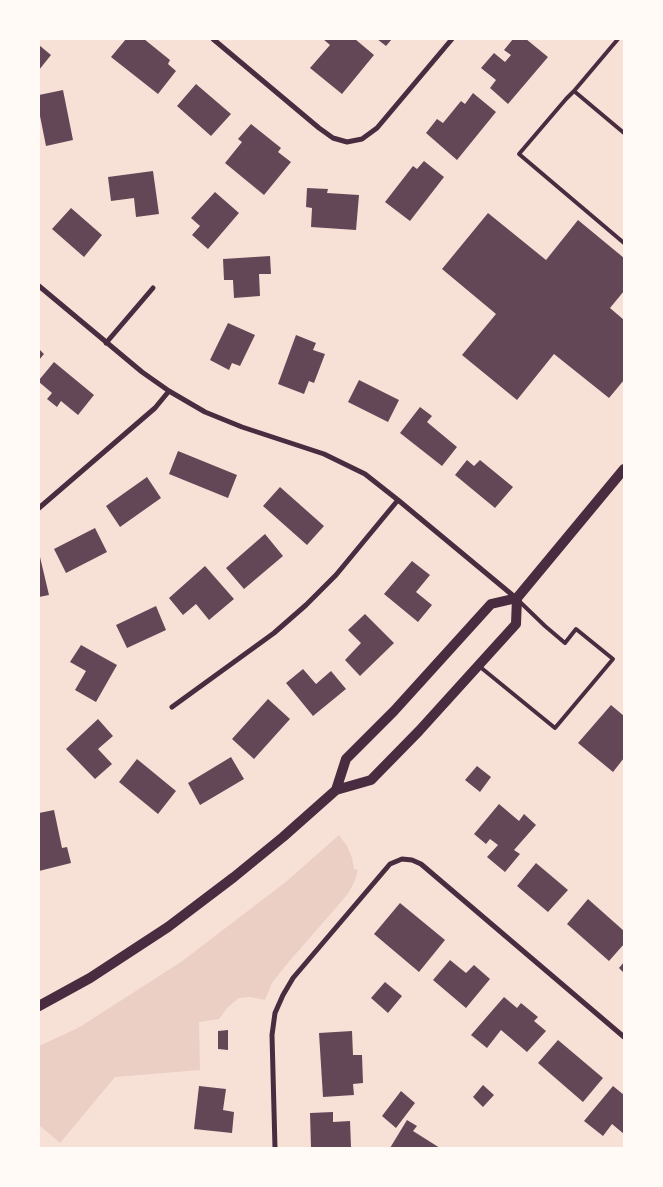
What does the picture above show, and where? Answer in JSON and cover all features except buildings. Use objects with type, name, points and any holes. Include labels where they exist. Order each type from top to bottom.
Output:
[{"type":"main road","points":[[336,790],[346,759],[394,711],[491,604],[517,598],[624,469]]},
{"type":"main road","points":[[39,1006],[90,978],[168,926],[234,877],[336,790],[371,780],[419,731],[516,624],[517,598]]},
{"type":"street","points":[[213,39],[319,128],[333,138],[347,142],[362,139],[377,128],[452,39]]},
{"type":"street","points":[[39,286],[142,372],[169,391],[205,412],[242,427],[324,454],[365,474],[517,598]]},
{"type":"street","points":[[106,342],[153,288]]},
{"type":"street","points":[[39,508],[155,408],[169,391]]},
{"type":"street","points":[[172,707],[274,633],[306,606],[336,575],[398,500]]},
{"type":"street","points":[[275,1148],[272,1035],[275,1013],[293,978],[390,864],[402,859],[412,860],[421,864],[624,1038]]},
{"type":"lane","points":[[618,39],[519,154],[624,243]]},
{"type":"lane","points":[[574,91],[624,133]]},
{"type":"lane","points":[[479,666],[555,728],[613,660],[576,629],[565,643],[517,598]]},
{"type":"shaded area","points":[[339,835],[347,846],[354,869],[358,870],[354,883],[347,895],[272,983],[265,1000],[250,997],[239,998],[228,1007],[219,1019],[199,1022],[200,1070],[115,1077],[60,1143],[39,1125],[39,1046],[78,1028],[181,962],[287,881]]}]
